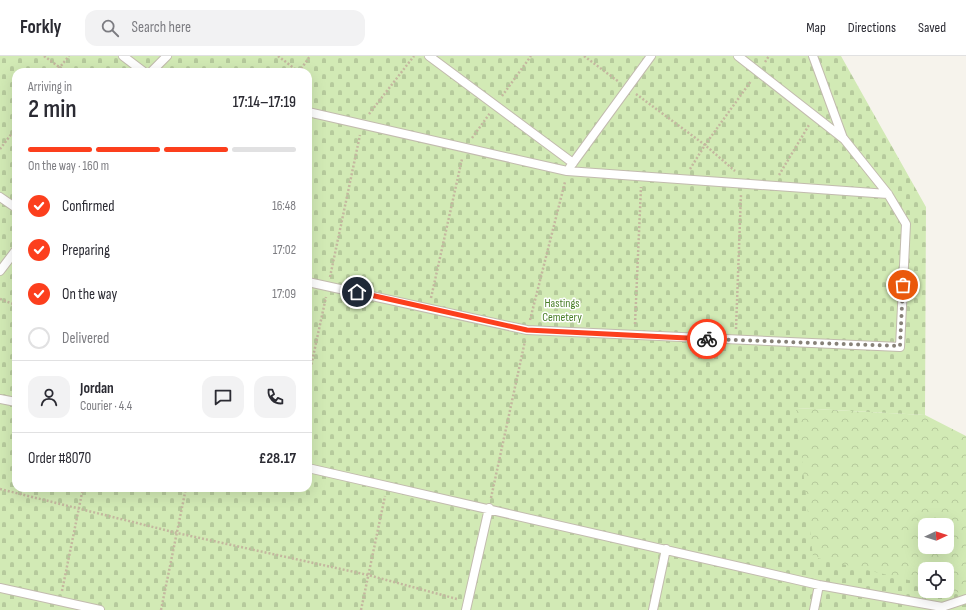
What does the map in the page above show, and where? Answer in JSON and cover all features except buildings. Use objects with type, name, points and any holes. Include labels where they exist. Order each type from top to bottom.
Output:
[{"type":"lane","points":[[123,56],[139,68]]},
{"type":"lane","points":[[155,68],[167,56]]},
{"type":"lane","points":[[429,56],[573,163]]},
{"type":"lane","points":[[567,171],[651,56]]},
{"type":"lane","points":[[312,283],[527,330],[634,336],[900,346],[906,224],[888,194],[844,139],[738,56]]},
{"type":"lane","points":[[813,56],[844,139]]},
{"type":"lane","points":[[312,113],[567,171],[888,194]]},
{"type":"lane","points":[[0,197],[12,205]]},
{"type":"lane","points":[[0,271],[12,255]]},
{"type":"lane","points":[[0,398],[12,401]]},
{"type":"lane","points":[[312,469],[820,584],[942,607],[966,599]]},
{"type":"lane","points":[[467,606],[489,508]]},
{"type":"lane","points":[[653,610],[666,549]]},
{"type":"lane","points":[[814,610],[820,584]]},
{"type":"lane","points":[[0,588],[100,610]]},
{"type":"path","points":[[44,56],[60,68],[69,56]]},
{"type":"path","points":[[278,56],[294,68]]},
{"type":"path","points":[[302,68],[310,56]]},
{"type":"path","points":[[312,360],[362,124],[414,56]]},
{"type":"path","points":[[428,309],[464,148],[531,56]]},
{"type":"path","points":[[584,56],[705,145],[751,184]]},
{"type":"path","points":[[684,180],[705,145],[769,56]]},
{"type":"path","points":[[772,186],[814,116]]},
{"type":"path","points":[[0,150],[12,134]]},
{"type":"path","points":[[489,508],[527,330],[567,171]]},
{"type":"path","points":[[634,336],[641,177]]},
{"type":"path","points":[[735,340],[741,184]]},
{"type":"path","points":[[0,299],[12,304]]},
{"type":"path","points":[[361,610],[387,486]]},
{"type":"path","points":[[0,489],[177,533],[368,575],[467,606]]},
{"type":"path","points":[[60,601],[82,492]]},
{"type":"path","points":[[161,610],[185,492]]},
{"type":"green space","name":"Hastings Cemetery","points":[[0,56],[841,56],[926,207],[925,415],[796,408],[813,557],[918,582],[918,598],[954,598],[954,591],[966,594],[966,610],[0,610]]},
{"type":"green space","points":[[312,339],[796,408],[925,415],[966,436],[966,610],[822,610],[312,340]]},
{"type":"way so far","points":[[707,339],[900,346],[903,285]]},
{"type":"route","points":[[357,292],[527,330],[707,339]]}]
